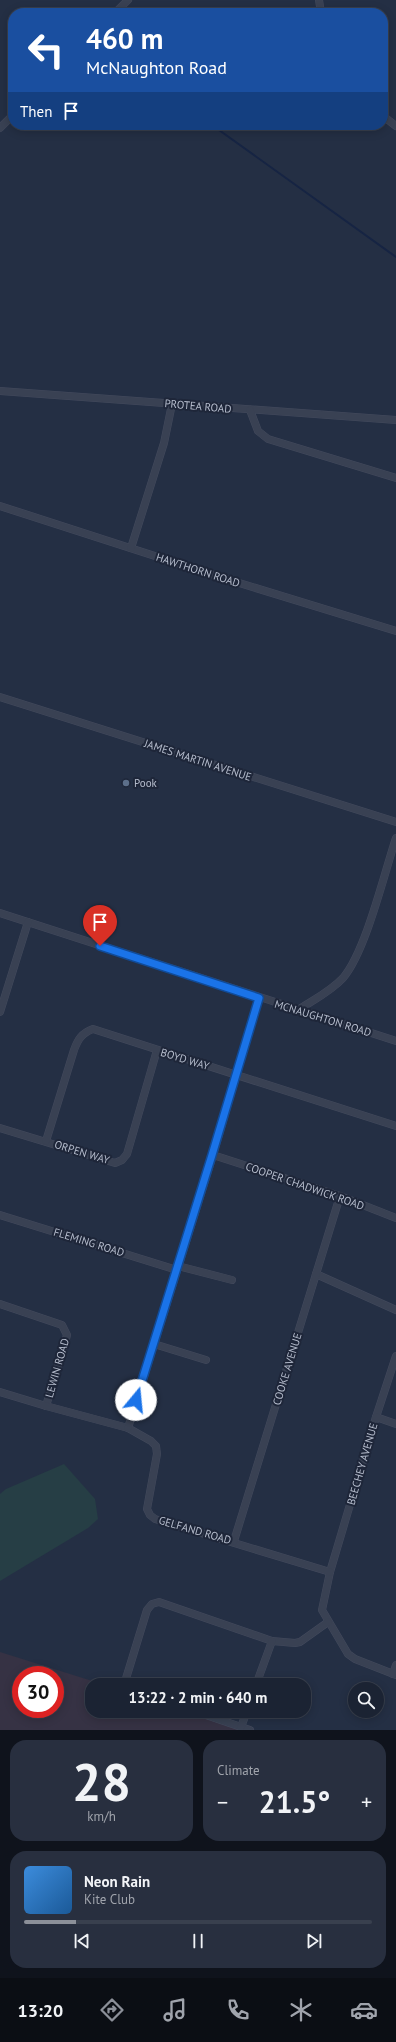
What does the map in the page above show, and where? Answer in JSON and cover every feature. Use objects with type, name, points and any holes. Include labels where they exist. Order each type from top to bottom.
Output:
[{"type":"street","points":[[120,8],[128,0]]},
{"type":"street","points":[[0,128],[8,120]]},
{"type":"street","points":[[388,120],[396,126]]},
{"type":"street","name":"PROTEA ROAD","points":[[0,391],[396,420]]},
{"type":"street","points":[[131,548],[164,443],[172,404]]},
{"type":"street","points":[[250,410],[258,430],[268,439],[396,478]]},
{"type":"street","name":"HAWTHORN ROAD","points":[[0,506],[396,631]]},
{"type":"street","name":"JAMES MARTIN AVENUE","points":[[0,697],[396,822]]},
{"type":"street","points":[[298,1010],[325,993],[343,978],[351,965],[365,936],[396,838]]},
{"type":"street","name":"MCNAUGHTON ROAD","points":[[0,913],[259,998],[396,1041]]},
{"type":"street","points":[[0,1012],[28,922]]},
{"type":"street","points":[[128,1428],[178,1268],[259,998]]},
{"type":"street","name":"BOYD WAY","points":[[46,1141],[78,1039],[84,1032],[93,1029],[396,1126]]},
{"type":"street","name":"ORPEN WAY","points":[[0,1128],[115,1163],[122,1160],[126,1154],[157,1050]]},
{"type":"street","name":"COOPER CHADWICK ROAD","points":[[212,1155],[340,1196],[396,1218]]},
{"type":"street","name":"COOKE AVENUE","points":[[234,1542],[340,1196]]},
{"type":"street","name":"FLEMING ROAD","points":[[0,1215],[178,1268],[232,1280]]},
{"type":"street","points":[[316,1274],[396,1310]]},
{"type":"street","name":"LEWIN ROAD","points":[[0,1304],[62,1325],[66,1330],[67,1335],[46,1406]]},
{"type":"street","points":[[154,1344],[206,1360]]},
{"type":"street","name":"BEECHEY AVENUE","points":[[395,1674],[355,1659],[348,1654],[322,1610],[330,1572],[376,1417],[396,1356]]},
{"type":"street","name":"GELFAND ROAD","points":[[0,1392],[128,1428],[151,1441],[156,1446],[157,1454],[147,1509],[150,1515],[155,1519],[330,1572]]},
{"type":"street","points":[[376,1417],[396,1424]]},
{"type":"street","points":[[126,1678],[148,1610],[152,1604],[159,1602],[272,1641],[300,1642],[328,1622]]},
{"type":"street","points":[[259,1678],[272,1641]]},
{"type":"street","points":[[395,1674],[396,1665]]},
{"type":"street","points":[[215,1718],[250,1730]]},
{"type":"street","points":[[241,1727],[244,1718]]},
{"type":"shaded area","points":[[64,1464],[95,1499],[98,1519],[88,1528],[0,1581],[0,1494],[6,1489]]},
{"type":"shaded area","points":[[0,1652],[45,1666],[12,1666],[12,1718],[64,1718],[64,1672],[85,1679],[85,1718],[209,1718],[246,1730],[0,1730]]},
{"type":"waterway","points":[[219,130],[396,257]]},
{"type":"place","name":"Pook","points":[[126,783]]},
{"type":"route","points":[[100,946],[259,998],[136,1400]]}]
